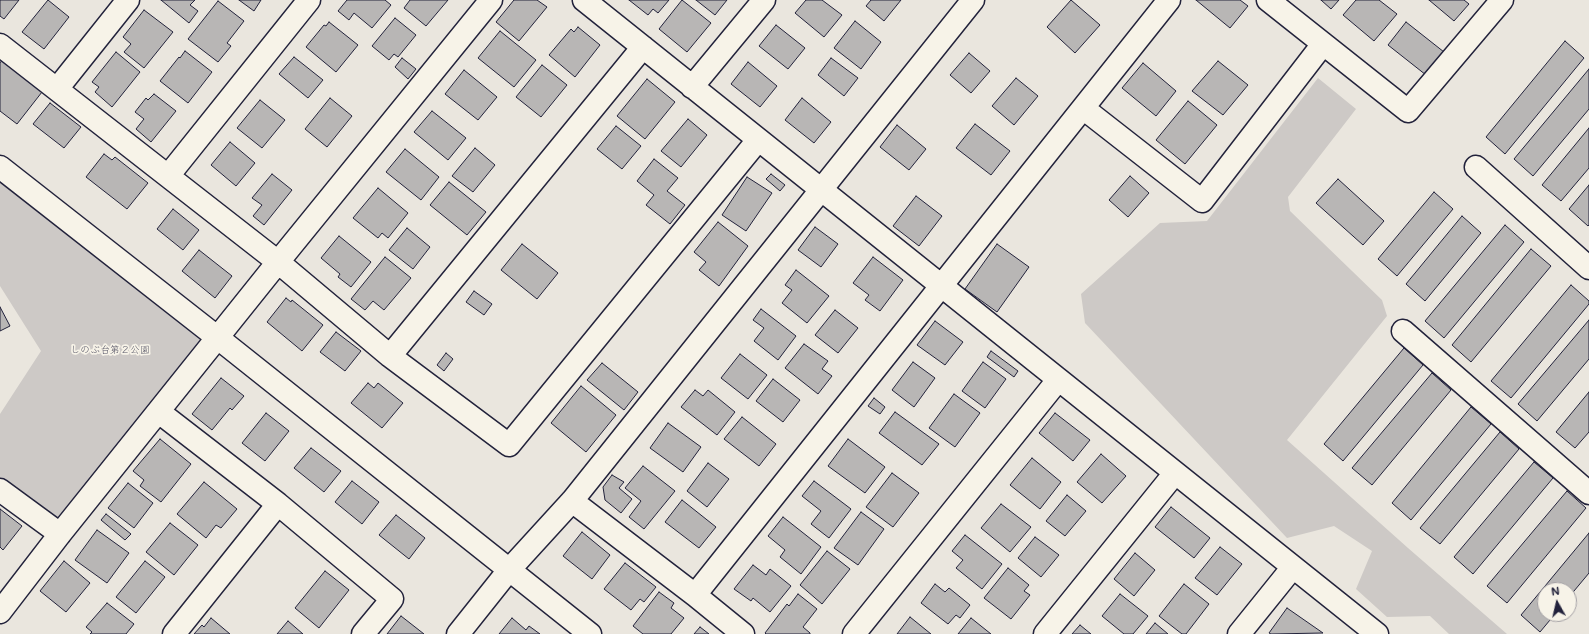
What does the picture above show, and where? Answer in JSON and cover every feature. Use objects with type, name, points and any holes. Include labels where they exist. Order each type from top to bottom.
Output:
[{"type":"street","points":[[57,88],[128,0]]},
{"type":"street","points":[[168,176],[309,0]]},
{"type":"street","points":[[0,612],[60,534],[278,262],[491,0]]},
{"type":"street","points":[[584,0],[1377,634]]},
{"type":"street","points":[[692,87],[764,0]]},
{"type":"street","points":[[458,634],[509,570],[572,501],[973,0]]},
{"type":"street","points":[[695,595],[1169,0]]},
{"type":"street","points":[[1268,0],[1408,111],[1502,0]]},
{"type":"street","points":[[1083,108],[1202,201],[1324,44]]},
{"type":"street","points":[[0,45],[278,262],[390,356],[509,446],[758,140]]},
{"type":"street","points":[[390,356],[643,47]]},
{"type":"street","points":[[0,167],[218,338],[590,634]]},
{"type":"street","points":[[1476,167],[1589,268]]},
{"type":"street","points":[[1403,331],[1589,493]]},
{"type":"street","points":[[854,634],[1058,380]]},
{"type":"street","points":[[159,412],[278,504],[392,598],[363,634]]},
{"type":"street","points":[[1045,634],[1175,473]]},
{"type":"street","points":[[0,490],[60,534]]},
{"type":"street","points":[[572,501],[695,595],[743,634]]},
{"type":"street","points":[[174,634],[278,504]]},
{"type":"street","points":[[1239,634],[1293,567]]},
{"type":"green space","points":[[1318,78],[1356,109],[1288,197],[1290,211],[1382,300],[1387,316],[1287,440],[1507,634],[1449,634],[1430,616],[1387,617],[1356,589],[1372,551],[1334,526],[1287,538],[1085,323],[1081,294],[1160,223],[1207,221]]},
{"type":"green space","name":"しのぶ台第２公園","points":[[0,176],[208,339],[58,524],[0,479],[0,414],[41,351],[0,286]]},
{"type":"building","points":[[0,0],[19,0],[4,19],[0,16]]},
{"type":"building","points":[[48,0],[69,17],[44,49],[22,32]]},
{"type":"building","points":[[161,0],[195,0],[190,5],[198,11],[189,23]]},
{"type":"building","points":[[239,0],[261,0],[254,11]]},
{"type":"building","points":[[347,0],[385,0],[391,5],[372,28],[354,13],[349,20],[338,11]]},
{"type":"building","points":[[410,0],[448,0],[426,26],[404,8]]},
{"type":"building","points":[[514,0],[537,0],[547,7],[519,41],[496,22]]},
{"type":"building","points":[[629,0],[669,0],[658,13],[653,9],[648,15]]},
{"type":"building","points":[[682,0],[711,23],[687,52],[659,29]]},
{"type":"building","points":[[696,0],[727,0],[715,15]]},
{"type":"building","points":[[806,0],[822,0],[842,15],[824,37],[795,13]]},
{"type":"building","points":[[871,0],[901,0],[884,21],[866,6]]},
{"type":"building","points":[[1071,0],[1100,25],[1075,53],[1047,27]]},
{"type":"building","points":[[1196,0],[1240,0],[1248,6],[1230,28]]},
{"type":"building","points":[[1321,0],[1339,0],[1331,9]]},
{"type":"building","points":[[1356,0],[1379,0],[1397,14],[1374,41],[1343,15]]},
{"type":"building","points":[[1429,0],[1464,0],[1469,4],[1454,21]]},
{"type":"building","points":[[218,1],[244,21],[227,43],[231,46],[218,62],[188,39]]},
{"type":"building","points":[[144,10],[173,32],[144,68],[124,52],[131,44],[123,37]]},
{"type":"building","points":[[395,18],[416,35],[398,57],[394,54],[389,60],[372,46]]},
{"type":"building","points":[[855,21],[881,42],[861,69],[834,48]]},
{"type":"building","points":[[329,22],[358,45],[336,72],[306,47],[324,25],[326,26]]},
{"type":"building","points":[[1406,22],[1444,52],[1426,75],[1388,45]]},
{"type":"building","points":[[776,25],[805,48],[788,69],[759,46]]},
{"type":"building","points":[[578,27],[600,45],[575,77],[549,55],[571,29],[574,32]]},
{"type":"building","points":[[500,31],[536,60],[514,87],[478,58]]},
{"type":"building","points":[[1565,41],[1584,58],[1505,154],[1486,137]]},
{"type":"building","points":[[185,51],[212,72],[188,103],[160,81]]},
{"type":"building","points":[[116,52],[140,72],[112,107],[95,92],[99,87],[92,82]]},
{"type":"building","points":[[969,53],[990,71],[971,93],[950,75]]},
{"type":"building","points":[[294,57],[323,80],[308,98],[279,74]]},
{"type":"building","points":[[402,58],[416,69],[408,79],[395,67]]},
{"type":"building","points":[[831,58],[858,78],[844,96],[818,75]]},
{"type":"building","points":[[2,60],[42,92],[17,124],[0,111],[0,63]]},
{"type":"building","points":[[1218,61],[1248,85],[1223,115],[1192,91]]},
{"type":"building","points":[[748,62],[777,86],[760,107],[731,84]]},
{"type":"building","points":[[1143,63],[1176,91],[1156,116],[1122,88]]},
{"type":"building","points":[[542,65],[567,85],[541,117],[516,97]]},
{"type":"building","points":[[1589,69],[1589,109],[1533,176],[1514,159]]},
{"type":"building","points":[[464,70],[497,97],[478,120],[445,94]]},
{"type":"building","points":[[1016,78],[1038,96],[1014,125],[992,106]]},
{"type":"building","points":[[647,79],[675,102],[645,139],[617,116]]},
{"type":"building","points":[[154,94],[176,111],[151,142],[136,129],[144,119],[135,112],[146,98],[148,100]]},
{"type":"building","points":[[330,98],[352,116],[327,147],[305,129]]},
{"type":"building","points":[[802,98],[831,122],[814,143],[785,120]]},
{"type":"building","points":[[260,100],[285,120],[262,148],[237,128]]},
{"type":"building","points":[[1188,101],[1217,125],[1185,164],[1156,140]]},
{"type":"building","points":[[50,103],[81,127],[64,148],[33,124]]},
{"type":"building","points":[[432,111],[466,138],[448,160],[414,132]]},
{"type":"building","points":[[688,119],[707,135],[681,167],[661,151]]},
{"type":"building","points":[[975,124],[1010,151],[991,175],[956,148]]},
{"type":"building","points":[[897,125],[926,149],[909,170],[880,147]]},
{"type":"building","points":[[616,126],[641,146],[622,169],[597,149]]},
{"type":"building","points":[[1589,128],[1589,168],[1561,201],[1542,185]]},
{"type":"building","points":[[230,142],[255,163],[236,186],[211,165]]},
{"type":"building","points":[[475,148],[495,165],[473,192],[452,176]]},
{"type":"building","points":[[405,149],[439,177],[421,200],[386,172]]},
{"type":"building","points":[[104,154],[112,160],[115,157],[148,183],[127,209],[86,177]]},
{"type":"building","points":[[654,159],[678,178],[667,191],[685,205],[670,224],[646,205],[654,195],[637,181]]},
{"type":"building","points":[[272,174],[292,190],[264,225],[253,216],[262,205],[252,198]]},
{"type":"building","points":[[771,174],[785,185],[780,191],[766,179]]},
{"type":"building","points":[[1130,176],[1149,193],[1128,217],[1109,200]]},
{"type":"building","points":[[747,177],[772,193],[746,231],[722,215]]},
{"type":"building","points":[[1338,179],[1384,221],[1363,245],[1316,203]]},
{"type":"building","points":[[449,182],[486,212],[467,235],[430,205]]},
{"type":"building","points":[[1589,185],[1589,225],[1588,226],[1569,209]]},
{"type":"building","points":[[378,188],[408,213],[388,238],[382,233],[378,238],[353,218]]},
{"type":"building","points":[[1434,192],[1453,209],[1397,276],[1378,259]]},
{"type":"building","points":[[916,196],[942,216],[919,246],[893,226]]},
{"type":"building","points":[[173,209],[199,230],[183,250],[157,229]]},
{"type":"building","points":[[1462,216],[1481,233],[1425,301],[1406,284]]},
{"type":"building","points":[[718,222],[748,246],[719,286],[699,270],[706,262],[694,252]]},
{"type":"building","points":[[1505,225],[1524,242],[1444,338],[1425,321]]},
{"type":"building","points":[[815,227],[838,244],[821,267],[798,250]]},
{"type":"building","points":[[407,228],[430,247],[413,269],[389,250]]},
{"type":"building","points":[[339,236],[371,262],[351,287],[338,277],[340,274],[321,258]]},
{"type":"building","points":[[522,244],[558,273],[537,299],[501,270]]},
{"type":"building","points":[[997,244],[1029,267],[997,312],[965,289]]},
{"type":"building","points":[[1531,249],[1551,266],[1471,362],[1452,345]]},
{"type":"building","points":[[199,250],[232,276],[215,298],[182,271]]},
{"type":"building","points":[[385,257],[411,278],[384,310],[373,301],[365,310],[351,299]]},
{"type":"building","points":[[873,257],[903,280],[880,311],[865,300],[869,295],[853,283]]},
{"type":"building","points":[[796,270],[829,296],[807,323],[782,303],[792,290],[785,285]]},
{"type":"building","points":[[1571,285],[1589,301],[1589,304],[1511,398],[1491,381]]},
{"type":"building","points":[[474,291],[492,304],[484,315],[466,302]]},
{"type":"building","points":[[286,298],[291,302],[292,300],[323,325],[302,351],[267,322]]},
{"type":"building","points":[[0,307],[10,326],[0,331]]},
{"type":"building","points":[[761,309],[796,336],[778,360],[754,341],[764,328],[753,320]]},
{"type":"building","points":[[835,310],[858,328],[838,353],[815,335]]},
{"type":"building","points":[[1589,320],[1589,359],[1537,421],[1518,404]]},
{"type":"building","points":[[935,321],[963,342],[945,365],[917,345]]},
{"type":"building","points":[[336,332],[361,351],[345,371],[320,352]]},
{"type":"building","points":[[804,344],[828,361],[822,369],[832,376],[818,394],[785,368]]},
{"type":"building","points":[[1404,348],[1423,365],[1343,461],[1324,444]]},
{"type":"building","points":[[991,351],[1018,371],[1014,377],[987,357]]},
{"type":"building","points":[[446,353],[453,359],[444,371],[437,365]]},
{"type":"building","points":[[740,354],[767,375],[748,399],[721,378]]},
{"type":"building","points":[[913,362],[935,378],[914,407],[892,390]]},
{"type":"building","points":[[983,362],[1006,379],[985,408],[962,391]]},
{"type":"building","points":[[602,363],[638,392],[624,410],[587,380]]},
{"type":"building","points":[[1432,373],[1451,390],[1372,485],[1352,468]]},
{"type":"building","points":[[221,378],[244,396],[232,410],[230,408],[212,430],[192,414]]},
{"type":"building","points":[[773,379],[800,400],[783,422],[756,401]]},
{"type":"building","points":[[368,383],[374,388],[378,383],[403,403],[382,428],[351,403]]},
{"type":"building","points":[[581,386],[616,415],[586,452],[551,423]]},
{"type":"building","points":[[695,390],[703,396],[708,390],[735,412],[717,435],[681,407]]},
{"type":"building","points":[[1589,392],[1589,432],[1575,448],[1556,432]]},
{"type":"building","points":[[954,394],[980,413],[955,447],[929,428]]},
{"type":"building","points":[[874,398],[885,407],[880,414],[868,406]]},
{"type":"building","points":[[1471,407],[1491,424],[1411,520],[1392,503]]},
{"type":"building","points":[[895,412],[939,444],[922,465],[879,433]]},
{"type":"building","points":[[266,413],[289,431],[265,461],[242,443]]},
{"type":"building","points":[[1055,413],[1090,440],[1073,461],[1039,433]]},
{"type":"building","points":[[742,417],[776,444],[759,466],[724,439]]},
{"type":"building","points":[[668,423],[701,447],[683,472],[650,448]]},
{"type":"building","points":[[1500,432],[1519,449],[1440,544],[1420,528]]},
{"type":"building","points":[[160,439],[191,464],[161,502],[140,486],[144,480],[133,471]]},
{"type":"building","points":[[848,439],[885,467],[865,493],[828,466]]},
{"type":"building","points":[[311,448],[341,471],[324,492],[294,468]]},
{"type":"building","points":[[1101,454],[1126,476],[1102,503],[1077,482]]},
{"type":"building","points":[[1032,458],[1061,482],[1040,509],[1010,485]]},
{"type":"building","points":[[1534,462],[1553,478],[1473,574],[1454,557]]},
{"type":"building","points":[[708,463],[729,479],[707,507],[687,491]]},
{"type":"building","points":[[643,466],[675,491],[644,529],[629,517],[641,501],[625,488]]},
{"type":"building","points":[[892,473],[919,493],[893,527],[866,507]]},
{"type":"building","points":[[612,475],[624,482],[619,488],[632,499],[621,513],[605,500],[603,487]]},
{"type":"building","points":[[352,481],[379,502],[362,524],[335,502]]},
{"type":"building","points":[[814,481],[851,509],[829,538],[811,524],[821,511],[802,496]]},
{"type":"building","points":[[204,482],[237,509],[221,528],[216,525],[206,538],[177,514]]},
{"type":"building","points":[[128,483],[153,503],[134,528],[108,508]]},
{"type":"building","points":[[1567,491],[1586,508],[1507,603],[1487,586]]},
{"type":"building","points":[[1067,495],[1086,511],[1065,536],[1046,521]]},
{"type":"building","points":[[682,500],[716,527],[699,548],[665,522]]},
{"type":"building","points":[[1001,504],[1031,527],[1010,552],[981,528]]},
{"type":"building","points":[[1171,507],[1210,538],[1194,558],[1155,527]]},
{"type":"building","points":[[0,509],[22,526],[3,550],[0,547]]},
{"type":"building","points":[[861,512],[884,529],[858,565],[834,548]]},
{"type":"building","points":[[106,514],[131,534],[125,540],[101,520]]},
{"type":"building","points":[[396,515],[425,538],[409,559],[379,535]]},
{"type":"building","points":[[783,517],[821,547],[801,574],[780,557],[785,550],[768,536]]},
{"type":"building","points":[[170,523],[198,545],[174,575],[146,552]]},
{"type":"building","points":[[97,530],[129,553],[107,583],[75,560]]},
{"type":"building","points":[[582,532],[610,555],[592,579],[563,556]]},
{"type":"building","points":[[1589,533],[1589,573],[1577,587],[1577,582],[1548,582]]},
{"type":"building","points":[[965,535],[1002,564],[982,589],[956,568],[963,560],[952,551]]},
{"type":"building","points":[[1035,537],[1059,555],[1041,577],[1018,558]]},
{"type":"building","points":[[1220,547],[1242,564],[1217,595],[1195,578]]},
{"type":"building","points":[[827,551],[850,569],[822,604],[800,585]]},
{"type":"building","points":[[1135,553],[1155,570],[1134,596],[1114,579]]},
{"type":"building","points":[[64,561],[90,583],[66,612],[40,591]]},
{"type":"building","points":[[145,561],[165,577],[136,613],[116,597]]},
{"type":"building","points":[[625,563],[656,587],[644,602],[640,599],[631,610],[604,589]]},
{"type":"building","points":[[753,565],[766,575],[770,569],[791,586],[770,612],[753,598],[751,601],[734,589]]},
{"type":"building","points":[[1008,568],[1029,585],[1024,591],[1030,595],[1011,619],[984,598]]},
{"type":"building","points":[[325,571],[349,590],[319,628],[295,608]]},
{"type":"building","points":[[935,584],[945,592],[949,588],[970,605],[960,618],[956,615],[948,624],[921,603]]},
{"type":"building","points":[[1184,584],[1209,604],[1186,634],[1182,634],[1159,616]]},
{"type":"building","points":[[659,592],[674,603],[671,608],[684,618],[671,634],[643,634],[633,626]]},
{"type":"building","points":[[798,594],[817,609],[803,627],[810,634],[766,634],[765,633],[787,604],[789,606]]},
{"type":"building","points":[[1120,594],[1148,616],[1133,634],[1124,634],[1102,616]]},
{"type":"building","points":[[1537,596],[1537,622],[1548,622],[1540,632],[1521,615]]},
{"type":"building","points":[[107,603],[134,624],[126,634],[90,634],[92,632],[86,627]]},
{"type":"building","points":[[1287,608],[1323,633],[1269,633]]},
{"type":"building","points":[[401,616],[424,634],[387,634]]},
{"type":"building","points":[[910,617],[931,634],[897,634]]},
{"type":"building","points":[[211,618],[230,634],[194,634],[202,625],[204,627]]},
{"type":"building","points":[[512,618],[526,630],[529,626],[540,634],[499,634]]},
{"type":"building","points":[[971,618],[991,634],[958,634]]},
{"type":"building","points":[[288,621],[303,634],[277,634]]},
{"type":"building","points":[[1155,623],[1168,634],[1146,634]]},
{"type":"building","points":[[1080,625],[1091,634],[1072,634]]},
{"type":"building","points":[[700,627],[709,634],[694,634]]}]
